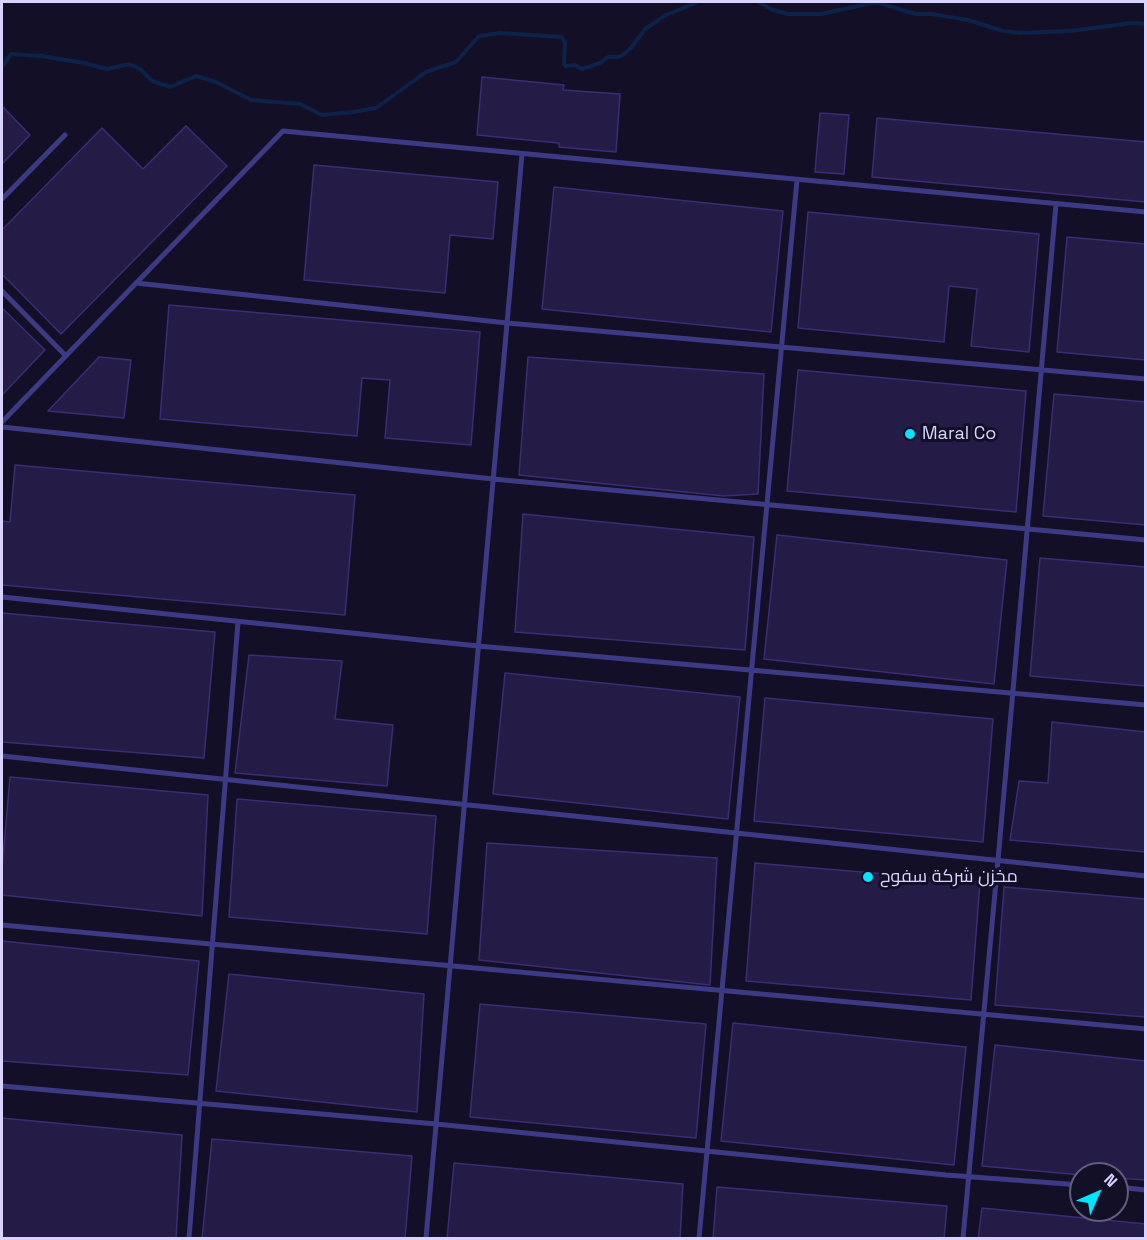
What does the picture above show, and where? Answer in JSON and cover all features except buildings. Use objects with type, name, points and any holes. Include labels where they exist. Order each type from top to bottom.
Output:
[{"type":"lane","points":[[2,422],[283,131],[1146,212]]},
{"type":"lane","points":[[2,199],[65,135]]},
{"type":"lane","points":[[426,1239],[522,154]]},
{"type":"lane","points":[[699,1239],[797,180]]},
{"type":"lane","points":[[963,1239],[1056,204]]},
{"type":"lane","points":[[136,283],[507,323],[1146,379]]},
{"type":"lane","points":[[2,291],[66,356]]},
{"type":"lane","points":[[2,427],[494,479],[1146,540]]},
{"type":"lane","points":[[2,597],[478,646],[1146,705]]},
{"type":"lane","points":[[189,1239],[238,621]]},
{"type":"lane","points":[[2,756],[1146,876]]},
{"type":"lane","points":[[2,925],[1146,1029]]},
{"type":"lane","points":[[2,1086],[200,1102],[1069,1184]]},
{"type":"lane","points":[[1129,1188],[1146,1190]]},
{"type":"waterway","points":[[2,67],[11,54],[42,56],[107,69],[129,64],[140,69],[152,81],[170,87],[196,76],[216,82],[251,100],[300,104],[322,115],[376,108],[426,72],[456,62],[479,36],[500,33],[562,37],[565,42],[564,64],[566,66],[575,65],[582,69],[600,63],[608,57],[623,55],[645,29],[666,15],[698,2]]},
{"type":"waterway","points":[[758,2],[773,10],[788,14],[821,14],[879,3],[916,14],[932,14],[968,20],[1003,31],[1020,33],[1070,31],[1132,23],[1146,24]]},
{"type":"place","name":"Maral Co","points":[[910,434]]},
{"type":"place","name":"مخزن شركة سفوح","points":[[868,877]]}]
